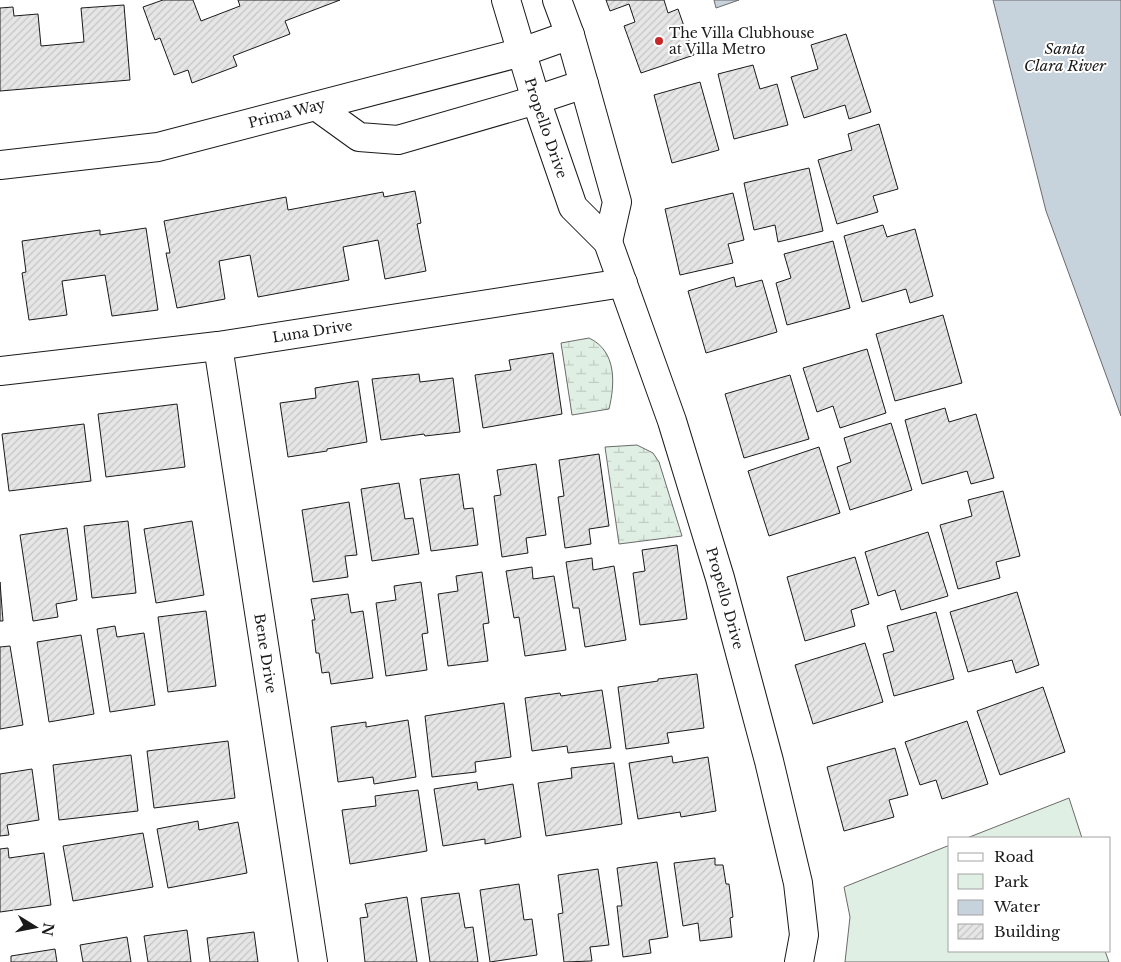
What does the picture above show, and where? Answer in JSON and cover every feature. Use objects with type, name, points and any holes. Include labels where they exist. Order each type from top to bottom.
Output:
[{"type":"street","name":"Propello Drive","points":[[506,0],[536,100],[573,207],[608,242],[662,391],[689,476],[720,578],[798,883],[804,935],[799,962]]},
{"type":"street","points":[[557,0],[570,35],[617,202],[608,242]]},
{"type":"street","name":"Prima Way","points":[[0,165],[158,147],[522,52],[570,35]]},
{"type":"street","points":[[316,106],[359,137],[398,140],[584,84]]},
{"type":"street","name":"Luna Drive","points":[[0,371],[218,346],[623,283]]},
{"type":"street","name":"Bene Drive","points":[[218,346],[313,962]]},
{"type":"green space","points":[[589,338],[605,351],[612,369],[613,379],[609,409],[572,415],[561,343]]},
{"type":"green space","points":[[637,445],[653,453],[659,462],[682,536],[619,544],[605,447]]},
{"type":"green space","points":[[1069,798],[1082,837],[970,837]]},
{"type":"green space","points":[[948,846],[948,952],[1105,952],[1109,962],[845,962],[850,917],[844,887]]},
{"type":"water","points":[[714,0],[739,0],[716,8]]},
{"type":"water","name":"Santa Clara River","points":[[993,0],[1121,0],[1121,416],[1046,211]]},
{"type":"building","points":[[163,0],[193,0],[201,21],[240,6],[238,0],[340,0],[285,21],[290,34],[233,56],[237,66],[192,83],[188,70],[174,75],[160,38],[155,40],[143,7]]},
{"type":"building","name":"The Villa Clubhouse at Villa Metro","points":[[606,0],[664,0],[668,13],[678,9],[694,55],[641,73],[624,26],[635,22],[629,4],[610,11]]},
{"type":"building","points":[[124,5],[130,80],[0,91],[0,8],[13,7],[14,16],[38,14],[41,46],[84,42],[81,8]]},
{"type":"building","points":[[846,34],[871,112],[849,119],[845,105],[804,118],[791,77],[818,69],[811,45]]},
{"type":"building","points":[[753,65],[760,89],[777,84],[788,125],[734,139],[718,74]]},
{"type":"building","points":[[700,82],[719,150],[672,163],[654,95]]},
{"type":"building","points":[[879,124],[898,189],[873,196],[878,212],[837,224],[818,160],[852,150],[848,134]]},
{"type":"building","points":[[809,168],[823,231],[778,242],[775,225],[754,230],[744,183]]},
{"type":"building","points":[[415,191],[421,223],[417,224],[426,271],[385,279],[378,240],[343,247],[349,280],[258,297],[250,255],[219,261],[225,299],[177,308],[166,253],[170,253],[164,221],[286,197],[288,210],[383,192],[384,197]]},
{"type":"building","points":[[733,193],[744,240],[728,244],[733,263],[680,275],[665,209]]},
{"type":"building","points":[[883,225],[887,237],[915,229],[933,296],[910,303],[906,289],[862,302],[844,236]]},
{"type":"building","points":[[146,228],[158,310],[112,316],[105,275],[62,281],[67,315],[29,320],[22,273],[26,272],[22,241],[100,230],[100,235]]},
{"type":"building","points":[[833,241],[850,308],[787,325],[776,283],[791,278],[784,254]]},
{"type":"building","points":[[734,277],[736,287],[762,280],[777,332],[706,353],[688,291]]},
{"type":"building","points":[[943,315],[962,383],[895,401],[876,334]]},
{"type":"building","points":[[867,349],[886,413],[840,428],[833,406],[817,412],[803,368]]},
{"type":"building","points":[[553,353],[562,414],[483,428],[475,375],[511,370],[509,360]]},
{"type":"building","points":[[419,374],[420,382],[453,378],[460,432],[425,436],[424,434],[381,440],[372,379]]},
{"type":"building","points":[[790,375],[809,439],[744,458],[725,394]]},
{"type":"building","points":[[358,381],[367,442],[288,457],[280,403],[316,398],[315,388]]},
{"type":"building","points":[[177,404],[185,467],[106,477],[98,414]]},
{"type":"building","points":[[945,408],[949,422],[976,414],[994,478],[971,484],[967,471],[922,484],[905,420]]},
{"type":"building","points":[[891,423],[912,490],[850,510],[837,467],[851,462],[844,438]]},
{"type":"building","points":[[84,424],[91,481],[9,491],[2,434]]},
{"type":"building","points":[[819,447],[840,513],[769,536],[748,471]]},
{"type":"building","points":[[599,454],[609,526],[589,529],[591,544],[565,548],[558,497],[564,496],[559,460]]},
{"type":"building","points":[[536,464],[546,535],[526,538],[528,553],[502,557],[494,496],[501,495],[497,470]]},
{"type":"building","points":[[459,474],[464,509],[473,508],[478,545],[431,551],[420,479]]},
{"type":"building","points":[[399,483],[405,519],[413,518],[419,554],[372,561],[361,489]]},
{"type":"building","points":[[1003,491],[1020,556],[996,562],[1000,578],[958,589],[940,525],[972,516],[968,500]]},
{"type":"building","points":[[349,502],[357,555],[345,556],[348,577],[313,582],[302,510]]},
{"type":"building","points":[[128,521],[136,593],[92,598],[84,526]]},
{"type":"building","points":[[192,521],[204,595],[156,603],[144,529]]},
{"type":"building","points":[[67,528],[77,600],[56,604],[58,617],[33,621],[20,535]]},
{"type":"building","points":[[928,532],[948,596],[901,610],[895,590],[878,596],[865,552]]},
{"type":"building","points":[[677,545],[687,619],[640,625],[633,573],[645,571],[642,550]]},
{"type":"building","points":[[855,557],[869,604],[851,610],[855,626],[805,641],[787,577]]},
{"type":"building","points":[[592,558],[593,570],[614,566],[626,640],[585,647],[579,608],[573,608],[566,562]]},
{"type":"building","points":[[532,567],[533,579],[554,576],[566,650],[525,656],[519,617],[514,618],[506,571]]},
{"type":"building","points":[[482,572],[489,623],[483,624],[488,661],[448,666],[438,594],[458,591],[456,576]]},
{"type":"building","points":[[0,582],[3,621],[0,621]]},
{"type":"building","points":[[421,582],[428,633],[422,634],[427,670],[386,676],[376,603],[396,600],[394,586]]},
{"type":"building","points":[[1017,592],[1039,665],[1016,673],[1012,660],[968,672],[950,612]]},
{"type":"building","points":[[348,594],[351,613],[363,611],[373,678],[331,684],[329,672],[322,673],[319,653],[316,653],[312,620],[315,620],[311,599]]},
{"type":"building","points":[[206,611],[216,686],[168,692],[158,617]]},
{"type":"building","points":[[936,612],[954,679],[894,696],[883,654],[894,651],[887,626]]},
{"type":"building","points":[[115,626],[117,637],[144,633],[155,705],[110,712],[97,629]]},
{"type":"building","points":[[81,635],[94,714],[49,722],[37,642]]},
{"type":"building","points":[[865,643],[883,702],[813,724],[795,665]]},
{"type":"building","points":[[10,646],[23,725],[0,729],[0,647]]},
{"type":"building","points":[[697,674],[704,728],[667,733],[669,743],[626,749],[618,687]]},
{"type":"building","points":[[1043,687],[1065,752],[1000,775],[977,711]]},
{"type":"building","points":[[602,690],[611,748],[568,753],[567,746],[532,751],[525,698],[560,693],[561,696]]},
{"type":"building","points":[[504,703],[511,757],[475,762],[476,772],[432,777],[425,716]]},
{"type":"building","points":[[408,720],[416,777],[374,784],[373,777],[338,782],[331,727],[366,722],[366,727]]},
{"type":"building","points":[[967,721],[988,784],[942,799],[936,780],[920,785],[905,742]]},
{"type":"building","points":[[228,741],[235,798],[154,808],[147,751]]},
{"type":"building","points":[[895,748],[908,795],[889,800],[894,817],[844,831],[827,767]]},
{"type":"building","points":[[131,755],[138,811],[59,820],[53,765]]},
{"type":"building","points":[[672,756],[673,763],[708,757],[716,811],[681,817],[680,812],[638,819],[629,763]]},
{"type":"building","points":[[614,763],[622,824],[546,836],[538,783],[572,778],[571,768]]},
{"type":"building","points":[[32,769],[39,820],[7,825],[9,835],[0,836],[0,774]]},
{"type":"building","points":[[477,782],[478,790],[513,784],[521,837],[485,844],[485,839],[443,846],[434,789]]},
{"type":"building","points":[[418,790],[427,851],[350,864],[342,810],[376,806],[375,796]]},
{"type":"building","points":[[198,821],[199,830],[238,822],[247,873],[168,888],[157,829]]},
{"type":"building","points":[[143,833],[153,887],[73,901],[63,846]]},
{"type":"building","points":[[8,848],[9,858],[44,853],[51,905],[0,912],[0,849]]},
{"type":"building","points":[[715,858],[715,865],[723,865],[726,884],[729,884],[733,917],[730,918],[732,937],[700,941],[698,923],[683,926],[674,863]]},
{"type":"building","points":[[657,862],[668,937],[649,940],[651,953],[623,957],[617,906],[622,906],[617,868]]},
{"type":"building","points":[[598,869],[609,945],[590,947],[592,961],[564,962],[558,914],[563,913],[558,875]]},
{"type":"building","points":[[519,884],[524,920],[532,919],[537,955],[490,962],[480,890]]},
{"type":"building","points":[[459,893],[465,928],[473,927],[478,962],[430,962],[421,898]]},
{"type":"building","points":[[407,897],[417,962],[365,962],[360,918],[368,917],[365,904]]},
{"type":"building","points":[[187,930],[191,962],[148,962],[144,936]]},
{"type":"building","points":[[254,932],[258,962],[210,962],[207,938]]},
{"type":"building","points":[[127,937],[131,962],[83,962],[80,945]]},
{"type":"building","points":[[55,949],[57,962],[11,962],[11,956]]},
{"type":"place","name":"The Villa Clubhouse at Villa Metro","points":[[659,41]]}]
